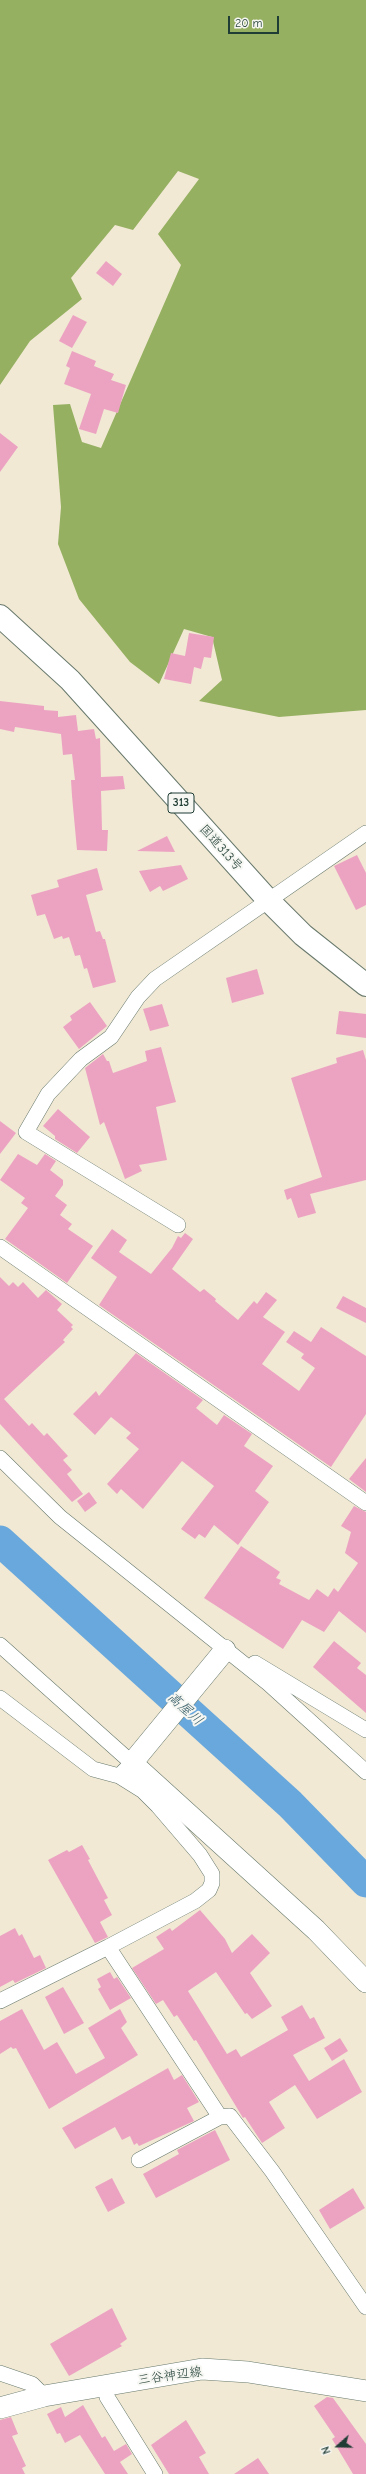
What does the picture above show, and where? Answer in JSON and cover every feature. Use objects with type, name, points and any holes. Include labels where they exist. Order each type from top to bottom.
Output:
[{"type":"highway","name":"国道313号","points":[[0,616],[70,680],[269,901],[303,935],[366,985]]},
{"type":"street","points":[[178,1225],[26,1132],[48,1094],[81,1059],[111,1037],[138,997],[155,979],[366,833]]},
{"type":"street","points":[[0,1246],[366,1503]]},
{"type":"street","points":[[0,1458],[60,1517],[269,1684],[366,1772]]},
{"type":"street","points":[[0,1645],[126,1770],[316,1930],[366,1982]]},
{"type":"street","points":[[230,1654],[245,1657],[366,1730]]},
{"type":"street","points":[[126,1770],[230,1654]]},
{"type":"street","points":[[0,1698],[93,1769],[126,1770],[200,1855],[212,1874],[212,1883],[209,1890],[195,1901],[108,1948],[0,2001]]},
{"type":"street","points":[[108,1948],[220,2117]]},
{"type":"street","points":[[140,2160],[220,2117],[230,2116],[239,2124],[366,2307]]},
{"type":"street","name":"三谷神辺線","points":[[0,2408],[44,2396],[202,2370],[248,2372],[366,2391]]},
{"type":"street","points":[[0,2372],[32,2384],[44,2396]]},
{"type":"street","points":[[106,2386],[107,2397],[155,2474]]},
{"type":"green space","points":[[0,0],[366,0],[366,710],[279,717],[199,701],[222,680],[212,637],[184,629],[159,684],[130,662],[79,599],[58,544],[61,507],[53,405],[70,404],[82,442],[101,448],[181,265],[158,234],[199,179],[178,171],[133,230],[115,225],[71,278],[82,299],[30,341],[0,385]]},
{"type":"building","points":[[106,261],[122,274],[113,286],[96,273]]},
{"type":"building","points":[[73,315],[87,322],[72,348],[59,341]]},
{"type":"building","points":[[72,351],[96,361],[94,366],[114,374],[111,380],[126,385],[118,413],[104,409],[96,434],[79,429],[91,394],[64,384],[70,368],[66,366]]},
{"type":"building","points":[[0,433],[18,447],[0,472]]},
{"type":"building","points":[[189,633],[214,637],[211,658],[204,657],[201,669],[194,667],[191,684],[164,679],[171,653],[185,656]]},
{"type":"building","points":[[0,701],[44,706],[44,710],[58,711],[58,717],[76,715],[78,731],[94,729],[96,739],[100,738],[101,777],[123,776],[125,789],[101,791],[102,830],[108,830],[107,851],[77,850],[71,780],[75,780],[72,754],[63,755],[61,734],[15,727],[14,732],[0,729]]},
{"type":"building","points":[[167,836],[175,852],[137,851]]},
{"type":"building","points":[[357,855],[366,873],[366,905],[356,910],[334,866]]},
{"type":"building","points":[[181,865],[188,879],[163,891],[160,886],[150,892],[139,871]]},
{"type":"building","points":[[97,868],[103,890],[86,895],[96,932],[100,931],[103,939],[105,939],[116,982],[93,988],[87,968],[84,969],[80,955],[75,956],[69,937],[63,939],[62,936],[54,939],[45,914],[37,916],[31,895],[59,887],[57,880]]},
{"type":"building","points":[[257,969],[264,994],[232,1003],[226,978]]},
{"type":"building","points":[[90,1002],[107,1026],[79,1049],[63,1027],[72,1020],[70,1016]]},
{"type":"building","points":[[162,1004],[169,1026],[150,1031],[143,1009]]},
{"type":"building","points":[[339,1011],[366,1014],[366,1038],[336,1034]]},
{"type":"building","points":[[161,1047],[176,1102],[156,1107],[167,1160],[139,1165],[142,1171],[125,1179],[104,1122],[100,1125],[85,1068],[103,1054],[107,1061],[109,1061],[113,1073],[147,1061],[145,1051]]},
{"type":"building","points":[[363,1050],[366,1060],[366,1180],[310,1194],[316,1213],[298,1218],[291,1198],[287,1200],[284,1190],[322,1177],[291,1078],[337,1063],[336,1058]]},
{"type":"building","points":[[58,1109],[90,1137],[77,1153],[55,1139],[55,1136],[43,1126]]},
{"type":"building","points":[[0,1121],[16,1133],[0,1154]]},
{"type":"building","points":[[18,1154],[37,1165],[45,1154],[56,1161],[50,1170],[63,1180],[63,1185],[55,1196],[67,1205],[60,1215],[72,1224],[68,1229],[93,1246],[67,1283],[5,1239],[28,1208],[21,1203],[25,1198],[0,1180]]},
{"type":"building","points":[[112,1229],[127,1240],[119,1252],[151,1274],[172,1248],[178,1236],[181,1238],[185,1233],[193,1239],[172,1269],[200,1292],[204,1289],[216,1299],[215,1301],[238,1320],[254,1301],[257,1304],[266,1292],[277,1300],[263,1317],[285,1332],[262,1364],[299,1391],[315,1368],[301,1358],[304,1354],[286,1342],[294,1331],[311,1342],[321,1327],[366,1356],[366,1414],[331,1467],[99,1305],[117,1277],[91,1258]]},
{"type":"building","points":[[0,1277],[9,1286],[13,1282],[18,1287],[23,1282],[38,1298],[46,1290],[62,1304],[57,1310],[73,1325],[71,1327],[73,1329],[63,1340],[65,1342],[4,1399],[29,1426],[32,1423],[44,1436],[47,1433],[68,1456],[63,1460],[72,1470],[67,1474],[83,1494],[72,1502],[0,1424]]},
{"type":"building","points":[[343,1296],[366,1308],[366,1323],[336,1308]]},
{"type":"building","points":[[136,1353],[203,1400],[196,1408],[217,1425],[224,1415],[252,1434],[244,1446],[273,1466],[255,1491],[269,1502],[238,1545],[214,1525],[205,1538],[199,1534],[195,1539],[181,1529],[214,1486],[182,1461],[143,1509],[121,1489],[117,1494],[107,1484],[139,1449],[126,1438],[131,1433],[111,1417],[95,1435],[73,1414],[96,1391],[99,1396]]},
{"type":"building","points":[[366,1458],[366,1492],[349,1479]]},
{"type":"building","points":[[89,1492],[97,1503],[85,1512],[77,1501]]},
{"type":"building","points":[[354,1506],[366,1512],[366,1633],[339,1611],[324,1632],[302,1620],[283,1649],[204,1598],[241,1546],[280,1572],[276,1578],[281,1580],[279,1584],[309,1600],[317,1589],[328,1597],[334,1588],[338,1592],[358,1563],[345,1553],[351,1532],[341,1526]]},
{"type":"building","points":[[334,1641],[361,1663],[357,1668],[366,1675],[366,1713],[313,1667]]},
{"type":"building","points":[[82,1845],[90,1859],[88,1860],[108,1898],[104,1900],[112,1915],[100,1922],[108,1937],[95,1943],[48,1860],[67,1850],[69,1852]]},
{"type":"building","points":[[200,1910],[225,1939],[232,1953],[252,1934],[270,1953],[250,1973],[272,2006],[252,2019],[247,2013],[245,2014],[216,1972],[188,1991],[227,2054],[236,2049],[241,2057],[288,2030],[281,2017],[302,2005],[310,2019],[314,2017],[325,2038],[293,2055],[309,2081],[344,2059],[362,2092],[317,2119],[295,2085],[269,2102],[285,2128],[262,2143],[245,2117],[243,2118],[196,2040],[194,2041],[177,2015],[174,2017],[163,2000],[156,2004],[132,1968],[164,1949],[156,1937],[170,1928],[172,1931]]},
{"type":"building","points":[[15,1928],[19,1936],[22,1934],[34,1958],[40,1955],[46,1968],[15,1983],[13,1980],[0,1987],[0,1936]]},
{"type":"building","points":[[110,1972],[114,1979],[117,1977],[131,1998],[110,2010],[98,1989],[101,1987],[97,1979]]},
{"type":"building","points":[[63,1987],[84,2023],[64,2034],[45,1997]]},
{"type":"building","points":[[22,2009],[44,2050],[57,2042],[76,2074],[105,2058],[88,2028],[120,2009],[127,2022],[121,2028],[138,2055],[49,2109],[16,2048],[13,2049],[11,2047],[0,2054],[0,2021]]},
{"type":"building","points":[[340,2038],[348,2051],[332,2061],[324,2048]]},
{"type":"building","points":[[168,2068],[174,2080],[182,2075],[199,2102],[187,2108],[194,2121],[139,2146],[137,2143],[134,2145],[130,2136],[122,2140],[115,2127],[75,2149],[62,2128]]},
{"type":"building","points":[[215,2130],[230,2160],[156,2198],[143,2174],[179,2154],[177,2150]]},
{"type":"building","points":[[112,2178],[125,2203],[108,2212],[95,2187]]},
{"type":"building","points":[[353,2188],[365,2208],[330,2229],[319,2210]]},
{"type":"building","points":[[112,2308],[127,2339],[120,2344],[122,2346],[69,2376],[50,2344]]},
{"type":"building","points":[[327,2397],[333,2398],[366,2444],[366,2474],[353,2474],[332,2439],[335,2437],[314,2406]]},
{"type":"building","points":[[83,2405],[102,2438],[105,2436],[114,2451],[126,2444],[132,2454],[120,2462],[128,2474],[105,2474],[80,2435],[65,2443],[60,2433],[57,2434],[47,2414],[61,2407],[65,2417]]},
{"type":"building","points":[[11,2417],[18,2434],[12,2436],[26,2466],[22,2468],[25,2474],[0,2474],[0,2420]]},
{"type":"building","points":[[186,2420],[206,2453],[199,2457],[209,2474],[169,2474],[151,2445]]},
{"type":"building","points":[[258,2458],[269,2474],[234,2474]]},
{"type":"waterway","name":"高屋川","points":[[0,1541],[290,1804],[366,1882]]}]
